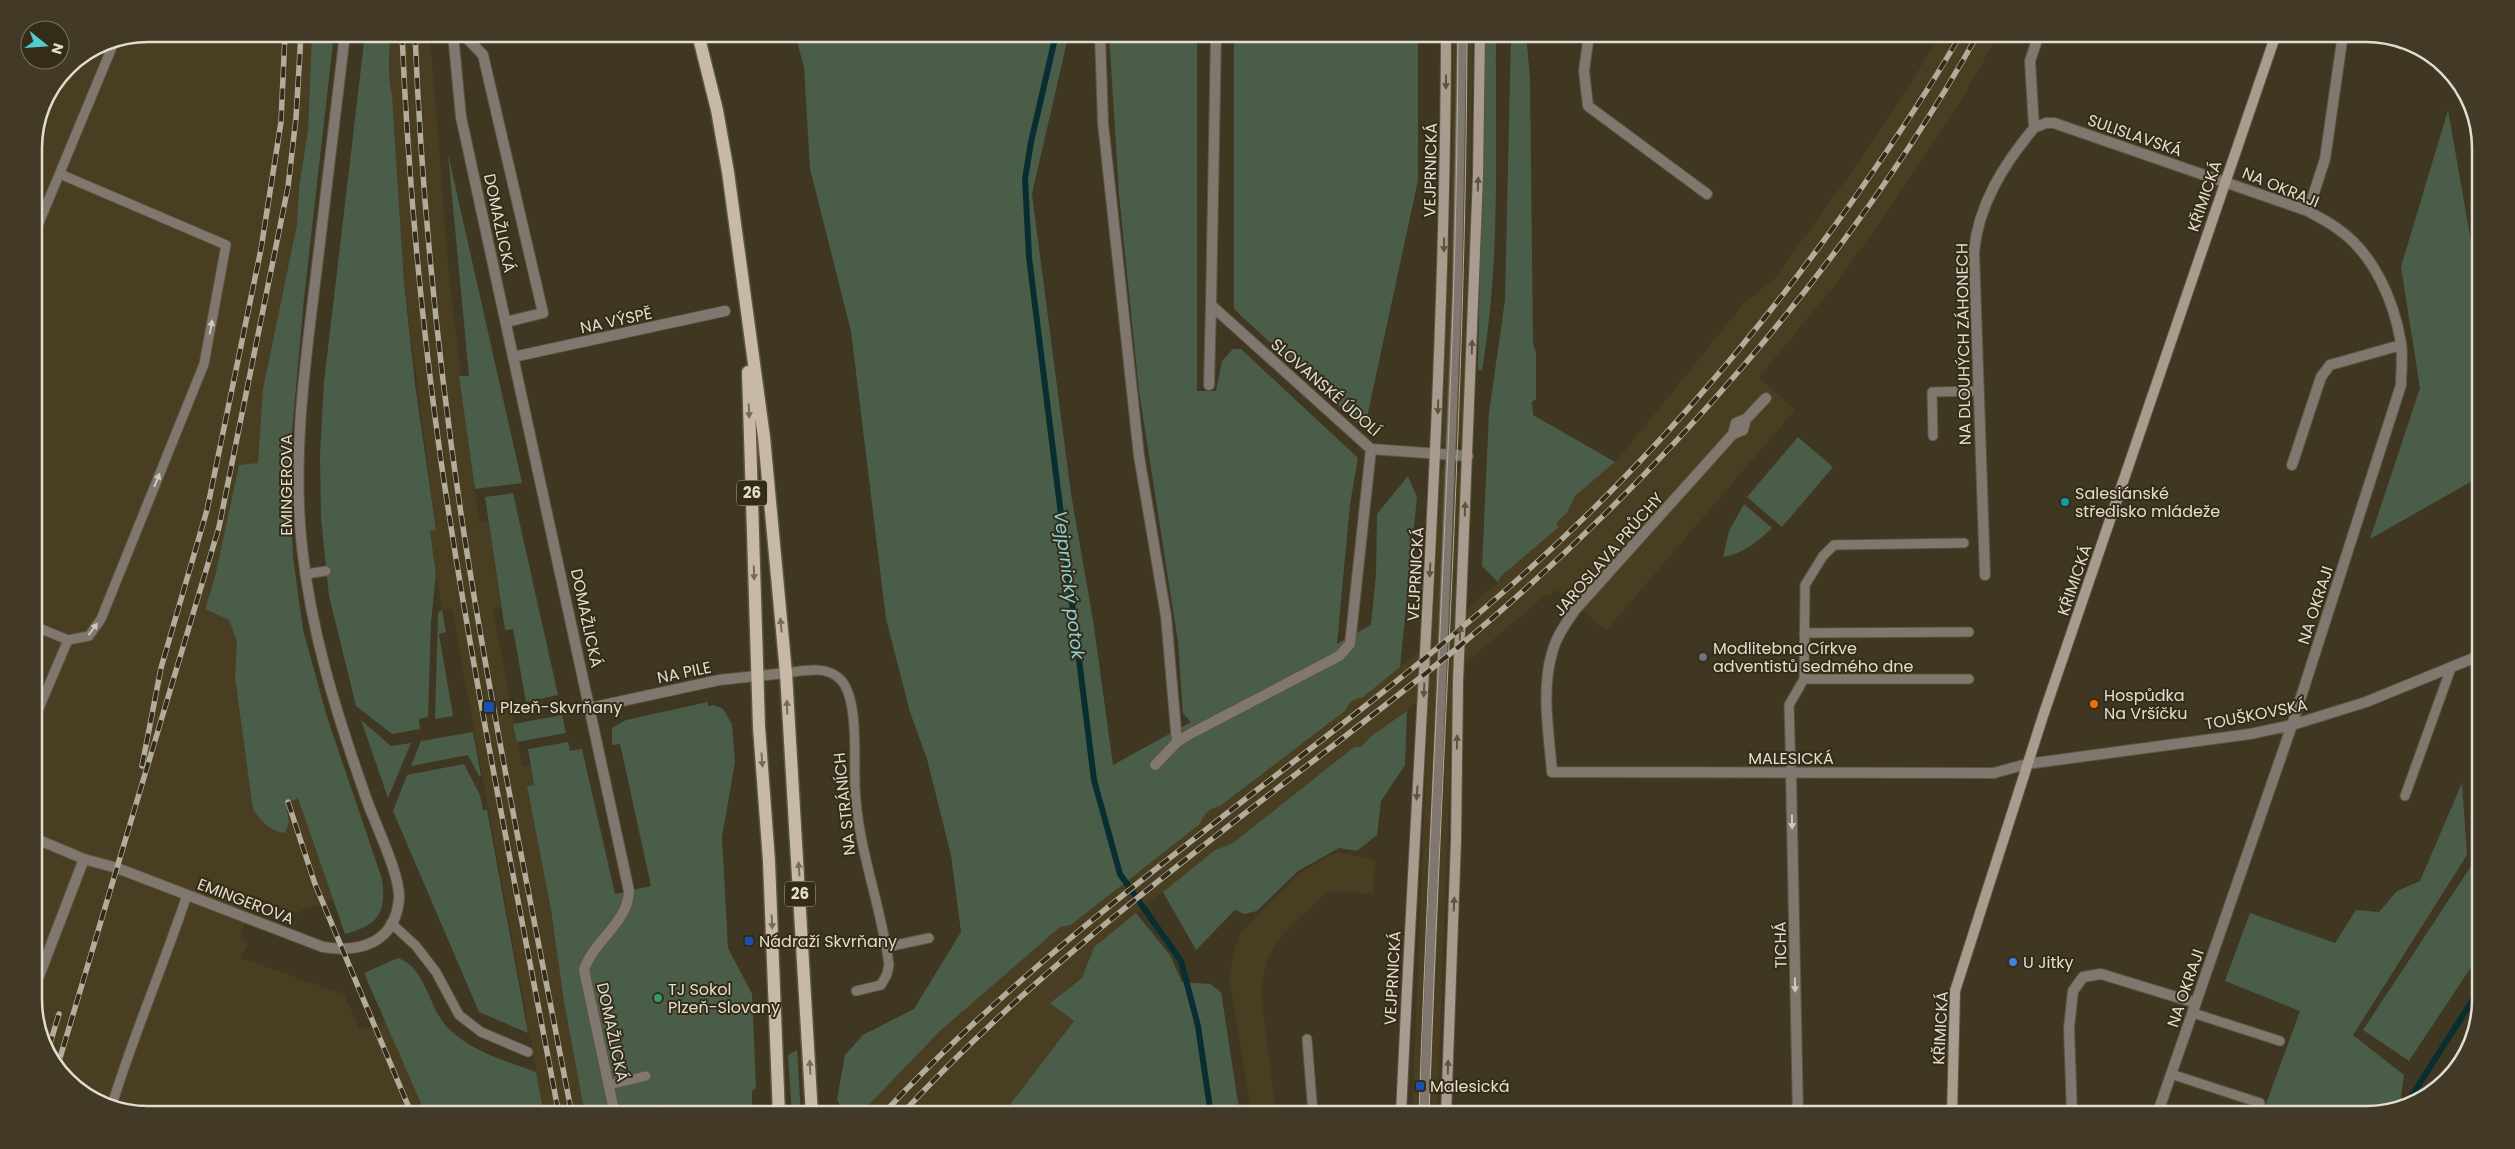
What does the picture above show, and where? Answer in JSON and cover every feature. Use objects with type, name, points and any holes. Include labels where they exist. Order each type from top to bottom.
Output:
[{"type":"main road","name":"26","points":[[700,42],[717,110],[728,172],[764,436],[786,673],[811,1106]]},
{"type":"main road","name":"VEJPRNICKÁ","points":[[1401,1106],[1436,454],[1444,246],[1446,42]]},
{"type":"main road","points":[[1446,1106],[1478,175],[1480,42]]},
{"type":"main road","name":"KŘIMICKÁ","points":[[1952,1106],[1955,991],[2027,764],[2273,42]]},
{"type":"main road","name":"26","points":[[746,310],[759,727],[770,870],[779,1106]]},
{"type":"street","name":"EMINGEROVA","points":[[43,842],[84,859],[117,868],[323,947],[352,950],[370,944],[378,940],[397,912],[399,886],[333,702],[320,654],[302,546],[299,485],[302,386],[344,42]]},
{"type":"street","name":"DOMAŽLICKÁ","points":[[454,42],[461,117],[629,891],[624,912],[591,954],[584,970],[613,1106]]},
{"type":"street","points":[[471,42],[482,54],[543,313],[506,322]]},
{"type":"street","points":[[1100,42],[1103,123],[1139,456],[1166,616],[1177,742]]},
{"type":"street","points":[[1209,385],[1216,42]]},
{"type":"street","points":[[1588,42],[1584,71],[1588,106],[1707,194]]},
{"type":"street","points":[[2034,128],[2030,60],[2036,42]]},
{"type":"street","points":[[2308,211],[2325,159],[2342,42]]},
{"type":"street","name":"SULISLAVSKÁ","points":[[2034,128],[2046,123],[2054,124],[2225,181]]},
{"type":"street","name":"NA DLOUHÝCH ZÁHONECH","points":[[1985,575],[1974,252],[1976,233],[1982,211],[1992,189],[2034,128]]},
{"type":"street","name":"NA OKRAJI","points":[[2160,1106],[2292,726],[2401,385],[2401,345],[2392,306],[2375,270],[2360,250],[2339,229],[2308,211],[2225,181]]},
{"type":"street","name":"SLOVANSKÉ ÚDOLÍ","points":[[1211,305],[1371,449],[1468,456]]},
{"type":"street","name":"NA VÝSPĚ","points":[[513,357],[725,311]]},
{"type":"street","points":[[2292,465],[2321,377],[2330,365],[2401,345]]},
{"type":"street","name":"JAROSLAVA PRŮCHY","points":[[1552,772],[1548,681],[1551,654],[1561,631],[1575,610],[1733,434],[1736,424],[1746,419],[1766,398]]},
{"type":"street","points":[[1155,765],[1177,742],[1338,656],[1350,644],[1371,449]]},
{"type":"street","name":"TOUŠKOVSKÁ","points":[[2027,764],[2241,735],[2292,726],[2366,702],[2472,658]]},
{"type":"street","name":"NA PILE","points":[[590,708],[719,680],[786,673]]},
{"type":"street","name":"MALESICKÁ","points":[[1552,772],[1994,773],[2027,764]]},
{"type":"street","name":"TICHÁ","points":[[1791,774],[1798,1106]]},
{"type":"street","points":[[43,966],[84,859]]},
{"type":"street","points":[[2072,1106],[2069,1028],[2073,991],[2084,977],[2101,974],[2194,1008]]},
{"type":"lane","name":"VEJPRNICKÁ","points":[[1424,1106],[1457,294],[1462,42]]},
{"type":"lane","points":[[43,214],[111,49]]},
{"type":"lane","points":[[43,630],[68,640],[89,636],[101,618],[204,364],[226,245],[60,174]]},
{"type":"lane","points":[[1933,436],[1932,392],[1979,390]]},
{"type":"lane","points":[[1791,774],[1789,705],[1804,679],[1805,585],[1823,556],[1834,545],[1964,543]]},
{"type":"lane","points":[[306,574],[326,571]]},
{"type":"lane","points":[[1804,632],[1969,632]]},
{"type":"lane","points":[[43,699],[68,640]]},
{"type":"lane","points":[[2405,796],[2452,668]]},
{"type":"lane","name":"NA STRÁNÍCH","points":[[786,673],[819,670],[830,672],[840,678],[848,689],[852,706],[855,792],[859,826],[887,947],[889,965],[887,974],[880,985],[856,991]]},
{"type":"lane","points":[[1804,679],[1969,679]]},
{"type":"lane","points":[[113,1100],[129,1048],[187,895]]},
{"type":"lane","points":[[391,923],[416,946],[436,972],[459,1015],[481,1032],[528,1052]]},
{"type":"lane","points":[[887,947],[929,938]]},
{"type":"lane","points":[[2194,1008],[2280,1041]]},
{"type":"lane","points":[[1308,1039],[1312,1106]]},
{"type":"lane","points":[[2171,1074],[2260,1103]]},
{"type":"lane","points":[[608,1084],[646,1076]]},
{"type":"shaded area","points":[[312,42],[308,130],[299,188],[297,224],[263,389],[325,874],[333,900],[295,913],[255,896],[240,938],[248,944],[240,958],[344,994],[360,1030],[386,1021],[422,1106],[142,1106],[128,1104],[108,1098],[84,1085],[64,1065],[46,1028],[43,1007],[43,135],[53,102],[64,84],[79,69],[102,53],[135,43]]},
{"type":"shaded area","points":[[390,42],[431,42],[449,276],[479,523],[488,521],[501,608],[493,609],[522,766],[530,765],[534,785],[527,787],[551,910],[564,1002],[583,1106],[542,1106],[452,609],[442,610],[430,531],[436,530],[404,283],[392,95],[388,79],[391,62]]},
{"type":"shaded area","points":[[1453,42],[1473,42],[1469,274],[1463,445],[1442,443],[1452,162]]},
{"type":"shaded area","points":[[1937,42],[1994,42],[1954,113],[1892,205],[1836,284],[1759,377],[1795,410],[1606,631],[1557,589],[1550,596],[1547,594],[1454,673],[1437,1106],[1412,1106],[1429,693],[1393,722],[1370,737],[1361,747],[1354,747],[1233,843],[1215,850],[1094,947],[1082,978],[1050,1003],[1074,1021],[1009,1106],[868,1106],[940,1031],[1060,927],[1071,925],[1200,824],[1202,817],[1214,807],[1220,806],[1345,711],[1355,698],[1362,698],[1432,640],[1441,469],[1461,470],[1456,618],[1559,526],[1556,523],[1567,513],[1575,496],[1618,459],[1744,303],[1775,278],[1862,157]]},
{"type":"shaded area","points":[[1337,852],[1375,860],[1373,894],[1327,891],[1284,933],[1267,960],[1261,992],[1275,1106],[1251,1106],[1229,976],[1235,948],[1241,932],[1301,872]]},
{"type":"green space","points":[[312,42],[333,42],[304,298],[289,466],[293,557],[303,630],[327,717],[382,879],[383,901],[378,916],[373,922],[345,934],[298,798],[286,804],[289,822],[285,833],[275,831],[263,822],[253,810],[235,677],[237,641],[229,620],[205,609],[215,577],[239,465],[258,463],[263,389],[297,224],[299,188],[308,130]]},
{"type":"green space","points":[[364,42],[390,42],[389,65],[404,283],[415,384],[436,530],[430,531],[436,574],[431,622],[428,717],[419,719],[420,729],[392,734],[356,706],[329,596],[321,518],[320,455],[324,382]]},
{"type":"green space","points":[[797,42],[1067,42],[1032,194],[1071,494],[1093,620],[1113,765],[1191,722],[1183,713],[1178,642],[1139,391],[1119,194],[1110,42],[1197,42],[1197,391],[1216,391],[1222,361],[1233,349],[1241,349],[1358,458],[1350,504],[1337,644],[1371,625],[1376,574],[1377,514],[1408,476],[1417,497],[1400,667],[1362,698],[1352,701],[1345,711],[1220,806],[1207,812],[1200,824],[1071,925],[1060,927],[940,1031],[868,1106],[840,1106],[837,1099],[845,1055],[863,1035],[914,1009],[961,932],[951,855],[927,759],[910,712],[886,619],[851,331],[810,169],[804,67]]},
{"type":"green space","points":[[1234,42],[1418,42],[1418,180],[1366,422],[1356,422],[1234,309]]},
{"type":"green space","points":[[1484,42],[1496,42],[1495,245],[1488,329],[1482,370],[1478,370]]},
{"type":"green space","points":[[1511,42],[1527,42],[1530,78],[1533,344],[1536,352],[1536,399],[1532,402],[1533,415],[1615,462],[1575,496],[1567,513],[1556,523],[1559,527],[1501,576],[1498,582],[1482,566],[1489,413],[1505,300]]},
{"type":"green space","points":[[2448,110],[2472,247],[2472,481],[2370,539],[2420,388],[2401,267]]},
{"type":"green space","points":[[448,154],[522,483],[475,489],[459,376],[469,376]]},
{"type":"green space","points":[[1798,437],[1833,467],[1782,527],[1747,497]]},
{"type":"green space","points":[[513,493],[558,695],[526,702],[513,629],[505,630],[485,497]]},
{"type":"green space","points":[[1744,504],[1772,528],[1750,546],[1737,553],[1723,557],[1729,531]]},
{"type":"green space","points":[[442,610],[446,632],[439,634],[453,716],[435,719],[438,613]]},
{"type":"green space","points":[[708,702],[708,706],[714,705],[723,709],[732,724],[735,762],[722,837],[728,948],[752,994],[756,1088],[752,1091],[752,1106],[583,1106],[564,1002],[551,910],[527,786],[534,785],[528,749],[568,742],[570,751],[582,749],[615,894],[651,886],[620,744],[612,745],[612,728],[626,720]]},
{"type":"green space","points":[[1407,711],[1405,765],[1381,801],[1377,835],[1357,851],[1339,848],[1298,871],[1257,911],[1244,914],[1235,910],[1196,950],[1163,892],[1215,850],[1233,843],[1354,747],[1361,747],[1370,737]]},
{"type":"green space","points":[[562,715],[566,733],[517,742],[513,724]]},
{"type":"green space","points":[[361,720],[391,746],[411,743],[388,798]]},
{"type":"green space","points":[[473,732],[481,776],[479,776],[468,755],[411,766],[421,741]]},
{"type":"green space","points":[[464,764],[480,795],[483,810],[487,810],[528,1033],[479,1012],[393,811],[407,775]]},
{"type":"green space","points":[[2462,783],[2467,855],[2353,1035],[2404,1075],[2401,1101],[2380,1106],[2265,1106],[2300,1011],[2225,981],[2250,913],[2335,943],[2356,910],[2379,912],[2397,891],[2420,881]]},
{"type":"green space","points":[[2472,865],[2472,966],[2409,1061],[2363,1030]]},
{"type":"green space","points":[[1136,913],[1170,955],[1182,982],[1210,984],[1221,992],[1239,1106],[1009,1106],[1074,1021],[1050,1003],[1082,978],[1094,947]]},
{"type":"green space","points":[[398,958],[408,963],[421,980],[442,1021],[458,1037],[490,1055],[536,1072],[542,1106],[422,1106],[364,973]]},
{"type":"green space","points":[[797,1050],[800,1106],[791,1106],[788,1055]]},
{"type":"waterway","name":"Vejprnický potok","points":[[1054,42],[1031,142],[1025,179],[1029,257],[1094,780],[1120,874],[1181,961],[1198,1026],[1210,1106]]},
{"type":"waterway","points":[[2411,1097],[2472,1001]]},
{"type":"tram line","points":[[1419,1106],[1453,304],[1458,42]]},
{"type":"tram line","points":[[1429,1106],[1458,439],[1466,169],[1467,42]]},
{"type":"railway","points":[[142,766],[161,668],[207,510],[261,249],[281,122],[285,42]]},
{"type":"railway","points":[[60,1058],[219,527],[288,187],[296,118],[301,42]]},
{"type":"railway","points":[[402,42],[416,247],[441,461],[467,625],[557,1106]]},
{"type":"railway","points":[[415,42],[427,229],[448,424],[457,488],[491,694],[570,1106]]},
{"type":"railway","points":[[891,1106],[954,1041],[1030,972],[1188,843],[1430,654],[1508,588],[1604,498],[1694,402],[1778,301],[1884,156],[1956,42]]},
{"type":"railway","points":[[910,1106],[964,1050],[1099,929],[1456,649],[1531,584],[1605,514],[1676,441],[1744,365],[1809,285],[1870,203],[1927,120],[1973,42]]},
{"type":"railway","points":[[288,802],[315,884],[408,1106]]},
{"type":"railway","points":[[51,1041],[59,1014]]},
{"type":"place","name":"Salesiánské středisko mládeže","points":[[2065,502]]},
{"type":"place","name":"Modlitebna Církve adventistů sedmého dne","points":[[1703,657]]},
{"type":"place","name":"Hospůdka Na Vršíčku","points":[[2094,704]]},
{"type":"place","name":"Plzeň-Skvrňany","points":[[489,707]]},
{"type":"place","name":"Nádraží Skvrňany","points":[[749,941]]},
{"type":"place","name":"U Jitky","points":[[2013,962]]},
{"type":"place","name":"TJ Sokol Plzeň-Slovany","points":[[658,998]]},
{"type":"place","name":"Malesická","points":[[1420,1086]]}]
